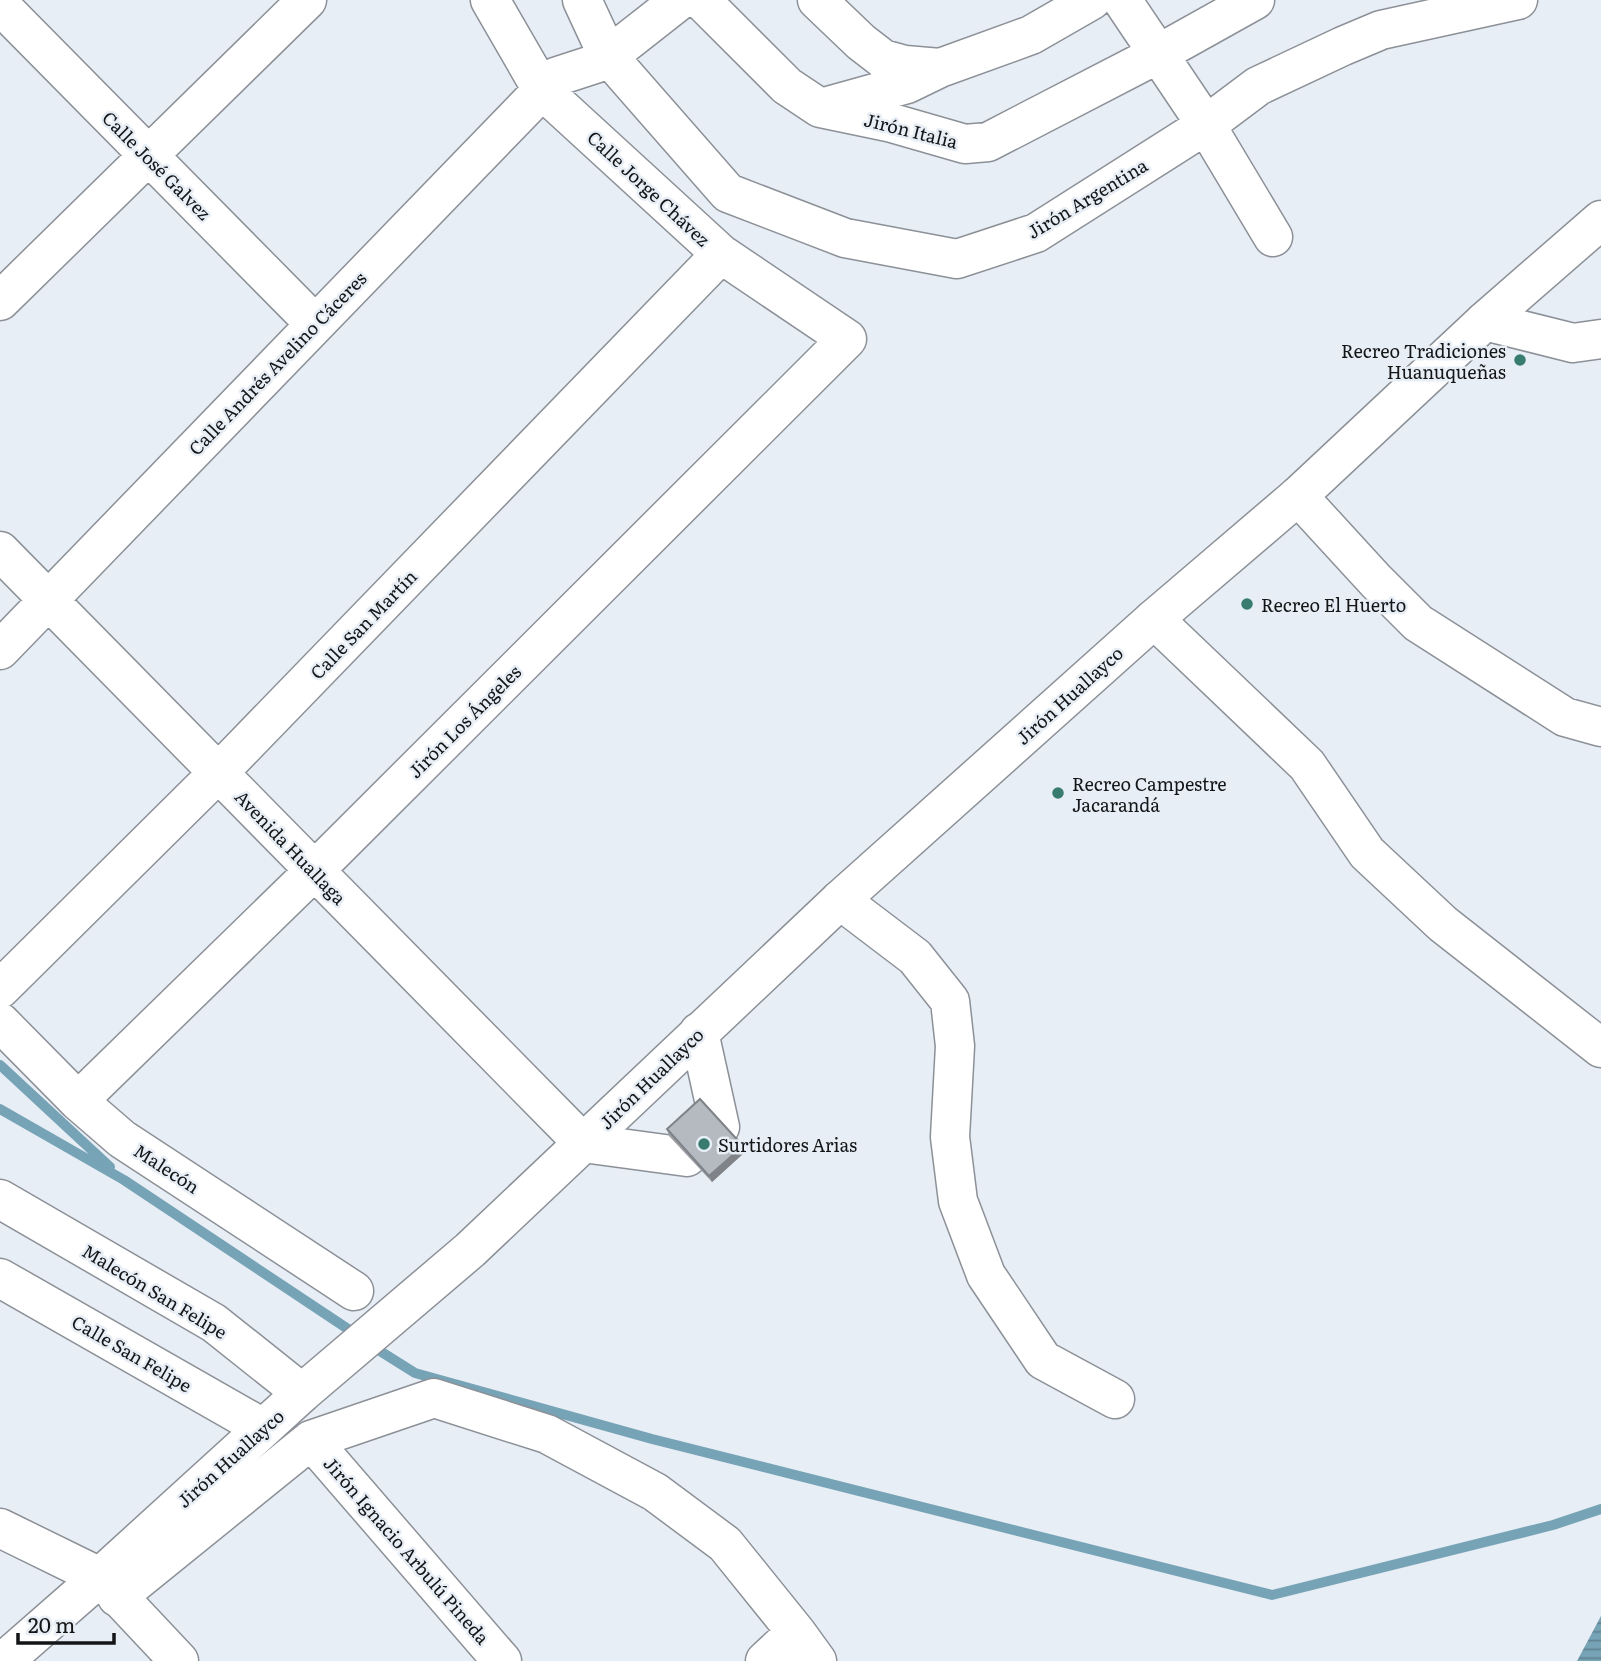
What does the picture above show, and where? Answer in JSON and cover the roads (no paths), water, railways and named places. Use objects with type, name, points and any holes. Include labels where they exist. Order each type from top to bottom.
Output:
[{"type":"street","points":[[0,301],[307,0]]},
{"type":"street","name":"Calle Jorge Chávez","points":[[490,0],[548,83],[722,254],[847,339]]},
{"type":"street","name":"Jirón Argentina","points":[[582,0],[605,59],[728,193],[845,237],[957,259],[1036,233],[1206,125],[1258,86],[1377,15],[1518,0]]},
{"type":"street","points":[[548,83],[605,59],[680,0]]},
{"type":"street","name":"Jirón Italia","points":[[701,0],[787,86],[820,108],[892,123],[965,144],[988,142],[1160,53],[1255,0]]},
{"type":"street","points":[[817,0],[883,59],[905,65],[940,68]]},
{"type":"street","points":[[820,108],[907,85],[940,68],[1031,35],[1092,0]]},
{"type":"street","points":[[1122,0],[1206,125],[1273,237]]},
{"type":"street","name":"Calle José Galvez","points":[[0,5],[315,324]]},
{"type":"street","name":"Calle Andrés Avelino Cáceres","points":[[0,650],[548,83]]},
{"type":"street","name":"Jirón Huallayco","points":[[108,1587],[263,1428],[470,1250],[840,900],[1154,619],[1298,495],[1485,321],[1601,220]]},
{"type":"street","name":"Calle San Martín","points":[[0,989],[218,773],[722,254]]},
{"type":"street","points":[[1485,321],[1573,343],[1601,339]]},
{"type":"street","name":"Jirón Los Ángeles","points":[[78,1101],[314,871],[847,339]]},
{"type":"street","points":[[1298,495],[1418,623],[1565,717],[1601,727]]},
{"type":"street","name":"Avenida Huallaga","points":[[0,551],[583,1143]]},
{"type":"street","points":[[1154,619],[1307,765],[1338,814],[1377,862],[1443,924],[1601,1048]]},
{"type":"street","points":[[840,900],[915,957],[950,1001],[955,1046],[950,1137],[958,1201],[986,1275],[1043,1360],[1115,1399]]},
{"type":"street","name":"Malecón","points":[[0,1022],[78,1101],[122,1139],[354,1291]]},
{"type":"street","points":[[699,1032],[720,1127]]},
{"type":"street","points":[[583,1143],[687,1157]]},
{"type":"street","name":"Malecón San Felipe","points":[[0,1199],[214,1323],[310,1387]]},
{"type":"street","name":"Calle San Felipe","points":[[0,1278],[263,1428]]},
{"type":"street","points":[[311,1440],[434,1398],[547,1434],[655,1493],[724,1544],[807,1646],[765,1661]]},
{"type":"street","name":"Jirón Huallayco","points":[[4,1661],[311,1440]]},
{"type":"street","name":"Jirón Ignacio Arbulú Pineda","points":[[311,1440],[502,1661]]},
{"type":"street","points":[[0,1528],[108,1587],[179,1661]]},
{"type":"water","points":[[1601,1616],[1601,1661],[1577,1661]]},
{"type":"waterway","points":[[0,1065],[110,1167]]},
{"type":"waterway","points":[[0,1109],[124,1180],[357,1335]]},
{"type":"waterway","points":[[372,1346],[415,1373],[652,1439],[1272,1595],[1553,1525],[1601,1509]]},
{"type":"place","name":"Recreo Tradiciones Huanuqueñas","points":[[1520,360]]},
{"type":"place","name":"Recreo El Huerto","points":[[1247,604]]},
{"type":"place","name":"Recreo Campestre Jacarandá","points":[[1058,793]]},
{"type":"place","name":"Surtidores Arias","points":[[704,1144]]}]
